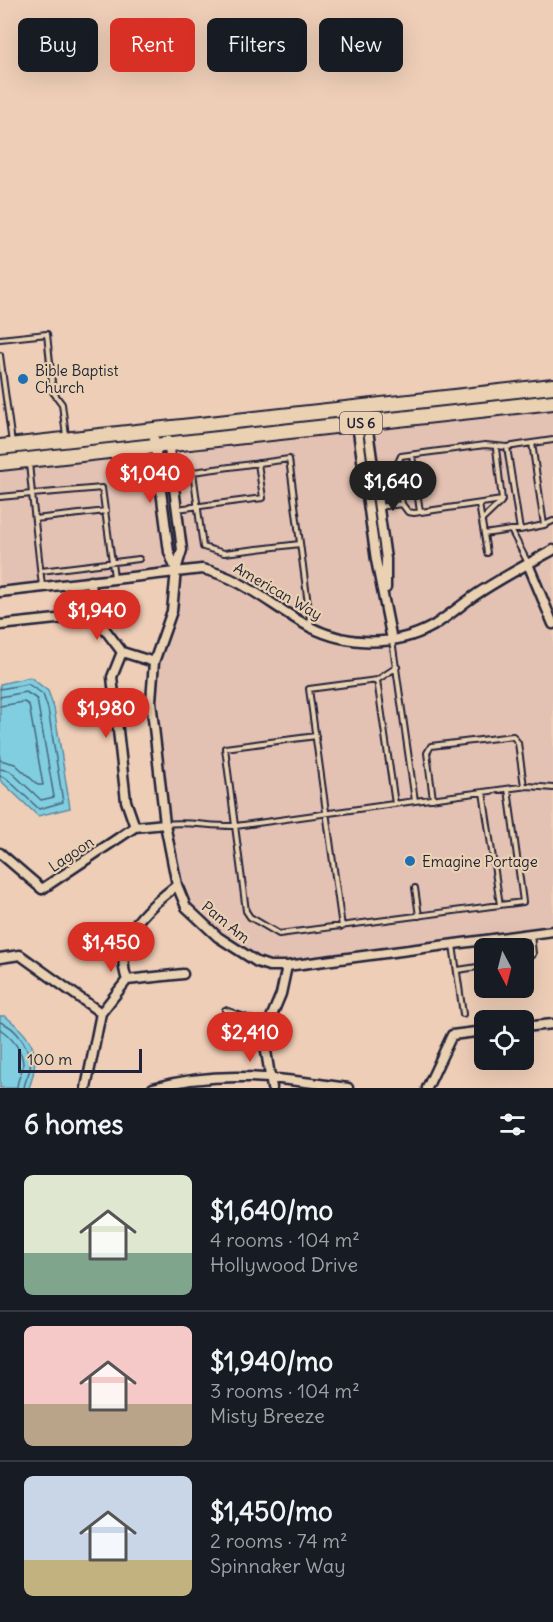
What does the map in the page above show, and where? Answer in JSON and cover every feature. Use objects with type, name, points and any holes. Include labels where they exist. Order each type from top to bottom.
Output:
[{"type":"main road","name":"US 6","points":[[6,446],[553,386]]},
{"type":"main road","name":"US 6","points":[[0,463],[553,402]]},
{"type":"street","points":[[362,423],[379,507],[386,559],[387,603],[392,640]]},
{"type":"street","points":[[362,423],[376,560],[387,603]]},
{"type":"street","name":"Pam Am","points":[[159,429],[177,509],[182,549],[176,570],[172,611],[154,662],[152,701],[165,824],[177,885],[186,907],[218,937],[256,962],[269,966],[287,966],[553,931]]},
{"type":"street","name":"Pam Am","points":[[159,429],[169,552],[176,570]]},
{"type":"street","name":"American Way","points":[[0,591],[176,570],[202,569],[220,573],[331,637],[371,642],[410,636],[433,626],[473,597],[553,550]]},
{"type":"street","points":[[528,564],[553,624]]},
{"type":"street","points":[[91,581],[94,615],[122,652],[154,662]]},
{"type":"street","points":[[0,626],[94,615]]},
{"type":"street","points":[[122,652],[112,677],[126,801],[135,827]]},
{"type":"street","name":"Lagoon","points":[[0,853],[42,889],[135,827],[165,824]]},
{"type":"street","points":[[127,980],[122,955],[124,940],[149,907],[177,885]]},
{"type":"street","points":[[0,958],[20,955],[101,1014]]},
{"type":"street","points":[[272,1088],[266,1046],[268,1026],[281,994],[287,966]]},
{"type":"street","points":[[86,1088],[101,1014],[127,980],[183,974]]},
{"type":"street","points":[[534,1026],[553,1024]]},
{"type":"street","points":[[427,1088],[452,1035],[474,1032]]},
{"type":"street","points":[[153,1088],[176,1081],[270,1076],[348,1088]]},
{"type":"lane","points":[[0,339],[46,334],[53,392],[62,404],[66,439]]},
{"type":"lane","points":[[0,355],[6,446]]},
{"type":"lane","points":[[502,500],[408,512],[402,504],[396,467],[398,459],[485,445],[496,448],[553,440]]},
{"type":"lane","points":[[532,443],[544,525]]},
{"type":"lane","points":[[507,447],[520,530]]},
{"type":"lane","points":[[496,448],[502,500]]},
{"type":"lane","points":[[412,455],[420,512]]},
{"type":"lane","points":[[300,544],[224,553],[203,547],[193,472],[289,459],[311,627]]},
{"type":"lane","points":[[28,460],[42,587]]},
{"type":"lane","points":[[177,509],[263,498],[258,463]]},
{"type":"lane","points":[[0,497],[102,488],[114,578]]},
{"type":"lane","points":[[482,520],[502,500]]},
{"type":"lane","points":[[369,508],[402,504]]},
{"type":"lane","points":[[479,504],[487,553]]},
{"type":"lane","points":[[35,519],[105,511]]},
{"type":"lane","points":[[484,534],[520,530],[553,521]]},
{"type":"lane","points":[[511,531],[528,564]]},
{"type":"lane","points":[[40,571],[139,559]]},
{"type":"lane","points":[[392,640],[415,801]]},
{"type":"lane","points":[[342,927],[309,689],[376,680],[397,667]]},
{"type":"lane","points":[[376,680],[395,804]]},
{"type":"lane","points":[[316,736],[225,748],[246,911],[250,917],[279,934],[523,902],[508,789]]},
{"type":"lane","points":[[433,799],[427,753],[432,746],[513,736],[518,743],[524,786]]},
{"type":"lane","points":[[165,824],[188,822],[212,827],[236,826],[524,786],[553,788]]},
{"type":"lane","points":[[483,792],[500,905]]},
{"type":"lane","points":[[415,888],[419,916]]},
{"type":"lane","points":[[531,934],[531,938]]},
{"type":"lane","points":[[453,944],[463,1014]]},
{"type":"lane","points":[[458,970],[474,968]]},
{"type":"lane","points":[[225,1010],[268,1026]]},
{"type":"shaded area","points":[[553,406],[553,927],[287,961],[268,962],[258,959],[222,934],[190,905],[181,883],[171,828],[156,704],[157,663],[179,604],[180,575],[0,595],[0,468]]},
{"type":"water","points":[[30,677],[48,691],[54,708],[70,808],[38,816],[0,780],[0,684]]},
{"type":"water","points":[[0,1016],[5,1016],[15,1024],[32,1047],[35,1065],[29,1088],[0,1088]]},
{"type":"place","name":"Bible Baptist Church","points":[[23,379]]},
{"type":"place","name":"Emagine Portage","points":[[410,861]]}]
